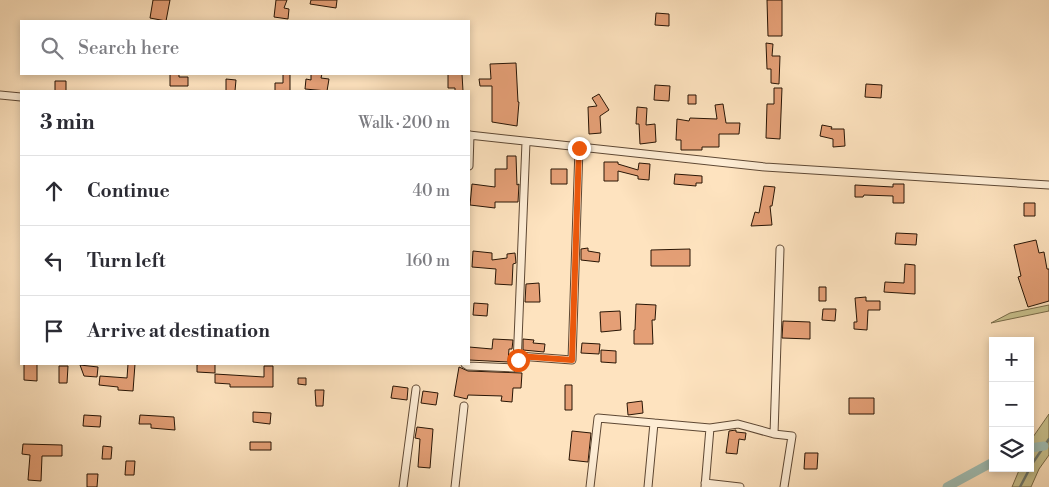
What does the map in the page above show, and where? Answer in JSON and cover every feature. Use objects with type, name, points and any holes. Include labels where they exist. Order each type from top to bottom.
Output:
[{"type":"street","points":[[0,95],[20,97]]},
{"type":"street","points":[[470,135],[765,167],[1049,185]]},
{"type":"street","points":[[466,365],[513,368],[517,365],[526,142]]},
{"type":"street","points":[[518,356],[572,360],[579,148]]},
{"type":"street","points":[[774,434],[780,249]]},
{"type":"street","points":[[403,487],[416,389]]},
{"type":"street","points":[[455,487],[464,406]]},
{"type":"street","points":[[590,487],[598,418],[710,428],[738,424],[774,434],[792,436],[784,487]]},
{"type":"street","points":[[648,487],[654,423]]},
{"type":"street","points":[[710,428],[705,485],[740,487]]},
{"type":"shaded area","points":[[1049,305],[1049,311],[991,323],[1010,313]]},
{"type":"shaded area","points":[[1049,414],[1049,455],[1039,469],[1031,487],[1012,487],[1018,472],[1034,472],[1034,436]]},
{"type":"building","points":[[153,0],[170,0],[166,20],[150,18]]},
{"type":"building","points":[[276,0],[287,0],[284,8],[289,9],[288,19],[274,17]]},
{"type":"building","points":[[311,0],[337,0],[336,8],[310,4]]},
{"type":"building","points":[[767,0],[782,0],[782,36],[768,36]]},
{"type":"building","points":[[656,13],[669,14],[669,26],[655,25]]},
{"type":"building","points":[[766,43],[773,44],[772,56],[780,56],[779,84],[771,83],[771,69],[767,69]]},
{"type":"building","points":[[516,63],[519,102],[517,126],[492,122],[492,86],[480,86],[479,79],[491,79],[490,64]]},
{"type":"building","points":[[170,75],[188,77],[188,86],[170,86]]},
{"type":"building","points":[[283,75],[290,75],[290,90],[275,90],[275,83],[283,83]]},
{"type":"building","points":[[311,75],[322,75],[321,78],[329,79],[327,90],[305,89],[306,79],[311,80]]},
{"type":"building","points":[[448,75],[462,75],[463,90],[448,88]]},
{"type":"building","points":[[226,79],[236,80],[235,90],[226,90]]},
{"type":"building","points":[[55,81],[66,81],[66,90],[55,90]]},
{"type":"building","points":[[866,84],[882,85],[881,98],[865,97]]},
{"type":"building","points":[[655,85],[670,86],[669,101],[654,100]]},
{"type":"building","points":[[774,88],[782,88],[780,139],[766,138],[767,104],[774,104]]},
{"type":"building","points":[[599,94],[609,110],[600,116],[601,133],[589,134],[588,107],[597,106],[592,98]]},
{"type":"building","points":[[688,95],[696,95],[696,104],[688,104]]},
{"type":"building","points":[[723,104],[726,123],[740,123],[739,134],[719,134],[719,147],[702,147],[702,150],[681,150],[681,140],[676,140],[677,119],[689,121],[690,118],[717,119],[715,105]]},
{"type":"building","points":[[637,107],[647,108],[646,125],[655,124],[656,142],[640,144],[639,124],[636,124]]},
{"type":"building","points":[[822,125],[832,127],[831,129],[844,129],[845,146],[833,147],[833,139],[820,136]]},
{"type":"building","points":[[507,156],[516,156],[517,185],[519,184],[518,202],[495,202],[495,208],[470,205],[472,184],[495,187],[495,169],[507,169]]},
{"type":"building","points":[[604,162],[618,162],[618,164],[638,170],[639,163],[650,164],[649,180],[638,179],[638,176],[618,171],[618,181],[604,181]]},
{"type":"building","points":[[551,169],[567,169],[567,184],[551,184]]},
{"type":"building","points":[[675,174],[702,176],[702,183],[696,183],[696,186],[674,184]]},
{"type":"building","points":[[893,184],[904,184],[904,203],[893,203],[893,196],[864,195],[863,197],[855,197],[855,185],[893,187]]},
{"type":"building","points":[[764,186],[775,187],[772,206],[770,206],[772,225],[751,226],[755,212],[759,213]]},
{"type":"building","points":[[1024,203],[1035,203],[1035,216],[1024,216]]},
{"type":"building","points":[[896,233],[917,234],[916,245],[895,244]]},
{"type":"building","points":[[1036,240],[1039,253],[1044,252],[1047,269],[1049,269],[1049,301],[1028,307],[1018,277],[1021,276],[1014,245]]},
{"type":"building","points":[[588,248],[588,251],[600,253],[599,262],[581,260],[581,249]]},
{"type":"building","points":[[690,249],[690,266],[651,266],[651,250]]},
{"type":"building","points":[[473,251],[492,253],[492,260],[507,258],[507,254],[515,253],[516,263],[513,264],[512,285],[495,284],[496,269],[472,267]]},
{"type":"building","points":[[905,264],[915,265],[915,294],[884,292],[885,282],[904,283]]},
{"type":"building","points":[[539,283],[540,302],[525,302],[526,284]]},
{"type":"building","points":[[819,287],[826,287],[826,301],[819,301]]},
{"type":"building","points":[[866,297],[866,301],[880,301],[880,310],[868,310],[867,330],[854,329],[854,322],[857,322],[855,298]]},
{"type":"building","points":[[474,303],[488,304],[487,316],[473,315]]},
{"type":"building","points":[[636,304],[656,305],[655,320],[652,320],[653,344],[634,344]]},
{"type":"building","points":[[823,309],[836,309],[835,321],[822,320]]},
{"type":"building","points":[[620,311],[621,330],[601,332],[600,312]]},
{"type":"building","points":[[783,321],[810,322],[810,339],[782,338]]},
{"type":"building","points":[[493,339],[513,340],[512,349],[509,349],[508,362],[470,360],[470,347],[492,349]]},
{"type":"building","points":[[523,339],[534,340],[533,343],[545,344],[544,352],[523,350]]},
{"type":"building","points":[[582,343],[600,344],[599,354],[581,353]]},
{"type":"building","points":[[601,350],[616,351],[616,363],[601,362]]},
{"type":"building","points":[[24,365],[37,365],[37,381],[24,380]]},
{"type":"building","points":[[80,365],[98,367],[97,377],[84,376]]},
{"type":"building","points":[[128,365],[135,365],[133,391],[118,390],[118,387],[99,385],[100,376],[127,378]]},
{"type":"building","points":[[197,365],[215,365],[215,373],[197,372]]},
{"type":"building","points":[[59,366],[68,366],[67,383],[59,383]]},
{"type":"building","points":[[264,366],[273,366],[273,387],[230,387],[230,384],[215,383],[215,374],[264,377]]},
{"type":"building","points":[[459,367],[468,371],[522,373],[521,388],[513,388],[512,402],[501,401],[502,396],[468,395],[467,399],[454,396]]},
{"type":"building","points":[[298,378],[306,378],[306,385],[298,384]]},
{"type":"building","points":[[565,385],[572,385],[572,410],[565,410]]},
{"type":"building","points":[[393,386],[408,388],[407,400],[391,398]]},
{"type":"building","points":[[315,390],[324,390],[323,406],[316,406]]},
{"type":"building","points":[[423,391],[438,393],[436,405],[421,403]]},
{"type":"building","points":[[849,398],[874,398],[874,414],[849,414]]},
{"type":"building","points":[[642,401],[643,413],[628,415],[627,403]]},
{"type":"building","points":[[253,412],[271,413],[270,424],[253,422]]},
{"type":"building","points":[[84,415],[101,416],[100,427],[83,426]]},
{"type":"building","points":[[140,415],[174,417],[175,430],[151,428],[151,424],[139,424]]},
{"type":"building","points":[[417,427],[433,429],[430,468],[418,467],[420,439],[415,438]]},
{"type":"building","points":[[736,430],[736,432],[746,433],[745,440],[739,439],[737,454],[726,453],[729,431]]},
{"type":"building","points":[[572,431],[591,433],[588,462],[569,460]]},
{"type":"building","points":[[250,442],[271,442],[271,450],[250,450]]},
{"type":"building","points":[[23,444],[62,445],[62,456],[42,456],[41,481],[28,480],[30,455],[22,454]]},
{"type":"building","points":[[103,446],[112,447],[111,459],[102,459]]},
{"type":"building","points":[[805,453],[818,453],[817,469],[804,469]]},
{"type":"building","points":[[126,461],[135,461],[134,475],[125,475]]},
{"type":"building","points":[[87,474],[98,474],[97,487],[87,487]]},
{"type":"waterway","points":[[1034,461],[1049,439]]},
{"type":"waterway","points":[[1034,447],[1044,446]]},
{"type":"waterway","points":[[947,487],[989,464]]},
{"type":"waterway","points":[[1020,487],[1028,472]]},
{"type":"route","points":[[518,360],[518,356],[572,360],[579,148]]}]
